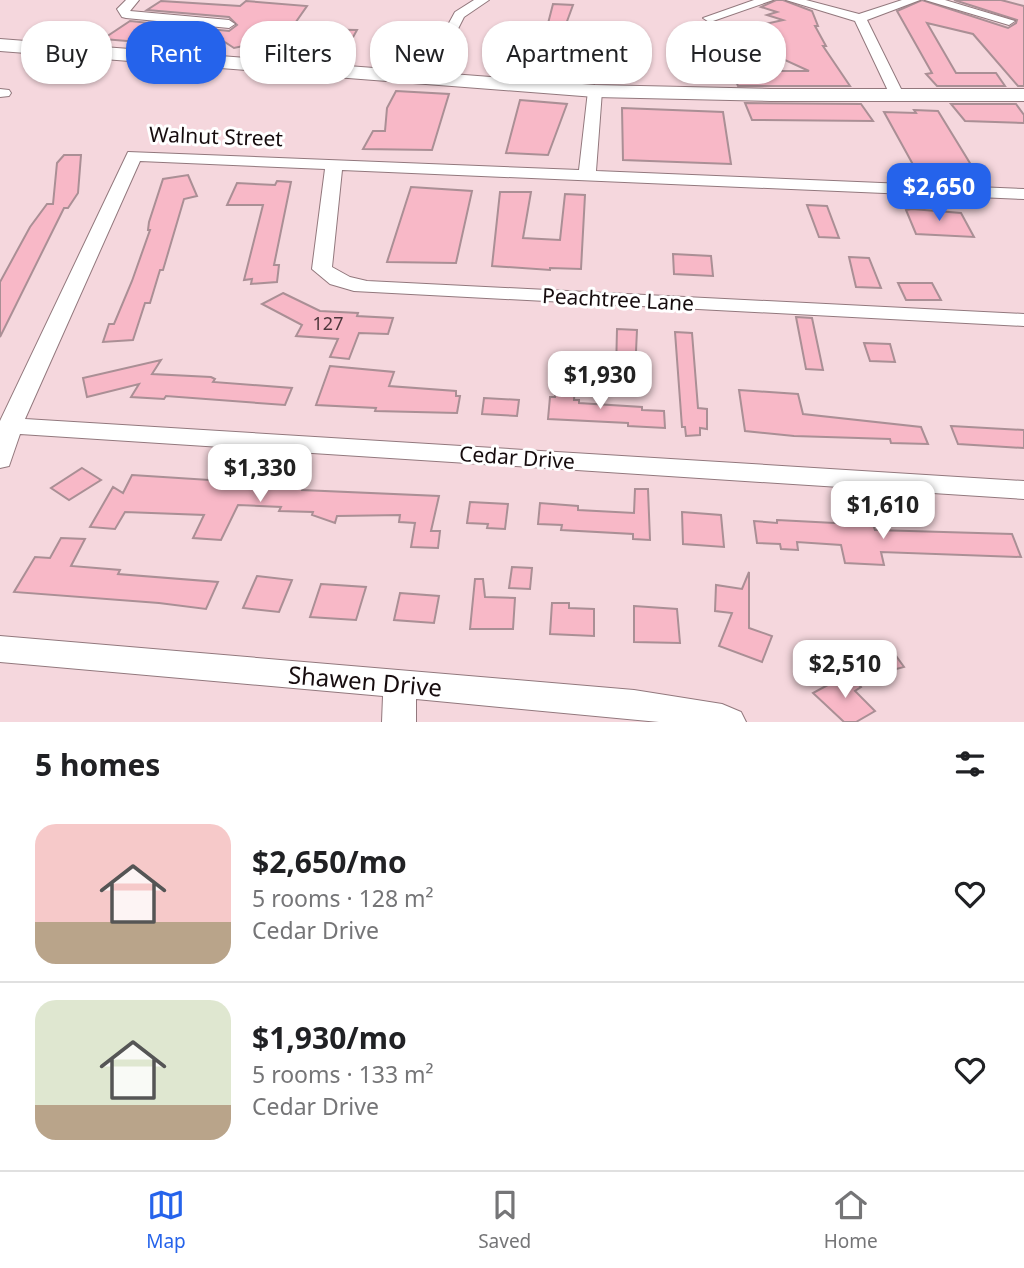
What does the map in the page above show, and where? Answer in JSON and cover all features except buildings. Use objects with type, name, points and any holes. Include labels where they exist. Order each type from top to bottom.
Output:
[{"type":"main road","points":[[0,45],[370,74]]},
{"type":"main road","points":[[468,81],[595,92],[1024,95]]},
{"type":"street","points":[[133,0],[123,9],[126,14],[229,24]]},
{"type":"street","points":[[456,21],[459,16],[483,0]]},
{"type":"street","points":[[709,18],[767,0]]},
{"type":"street","points":[[792,0],[860,18],[915,0]]},
{"type":"street","points":[[931,0],[1009,21]]},
{"type":"street","points":[[860,18],[897,95]]},
{"type":"street","points":[[595,92],[587,174],[1024,194]]},
{"type":"street","name":"Walnut Street","points":[[0,460],[10,426],[134,156],[587,174]]},
{"type":"street","name":"Peachtree Lane","points":[[334,165],[322,268],[331,279],[345,284],[1024,320]]},
{"type":"street","name":"Cedar Drive","points":[[10,426],[1024,489]]},
{"type":"street","name":"Shawen Drive","points":[[0,649],[634,705],[722,718],[729,722]]},
{"type":"street","points":[[399,722],[400,686]]}]
